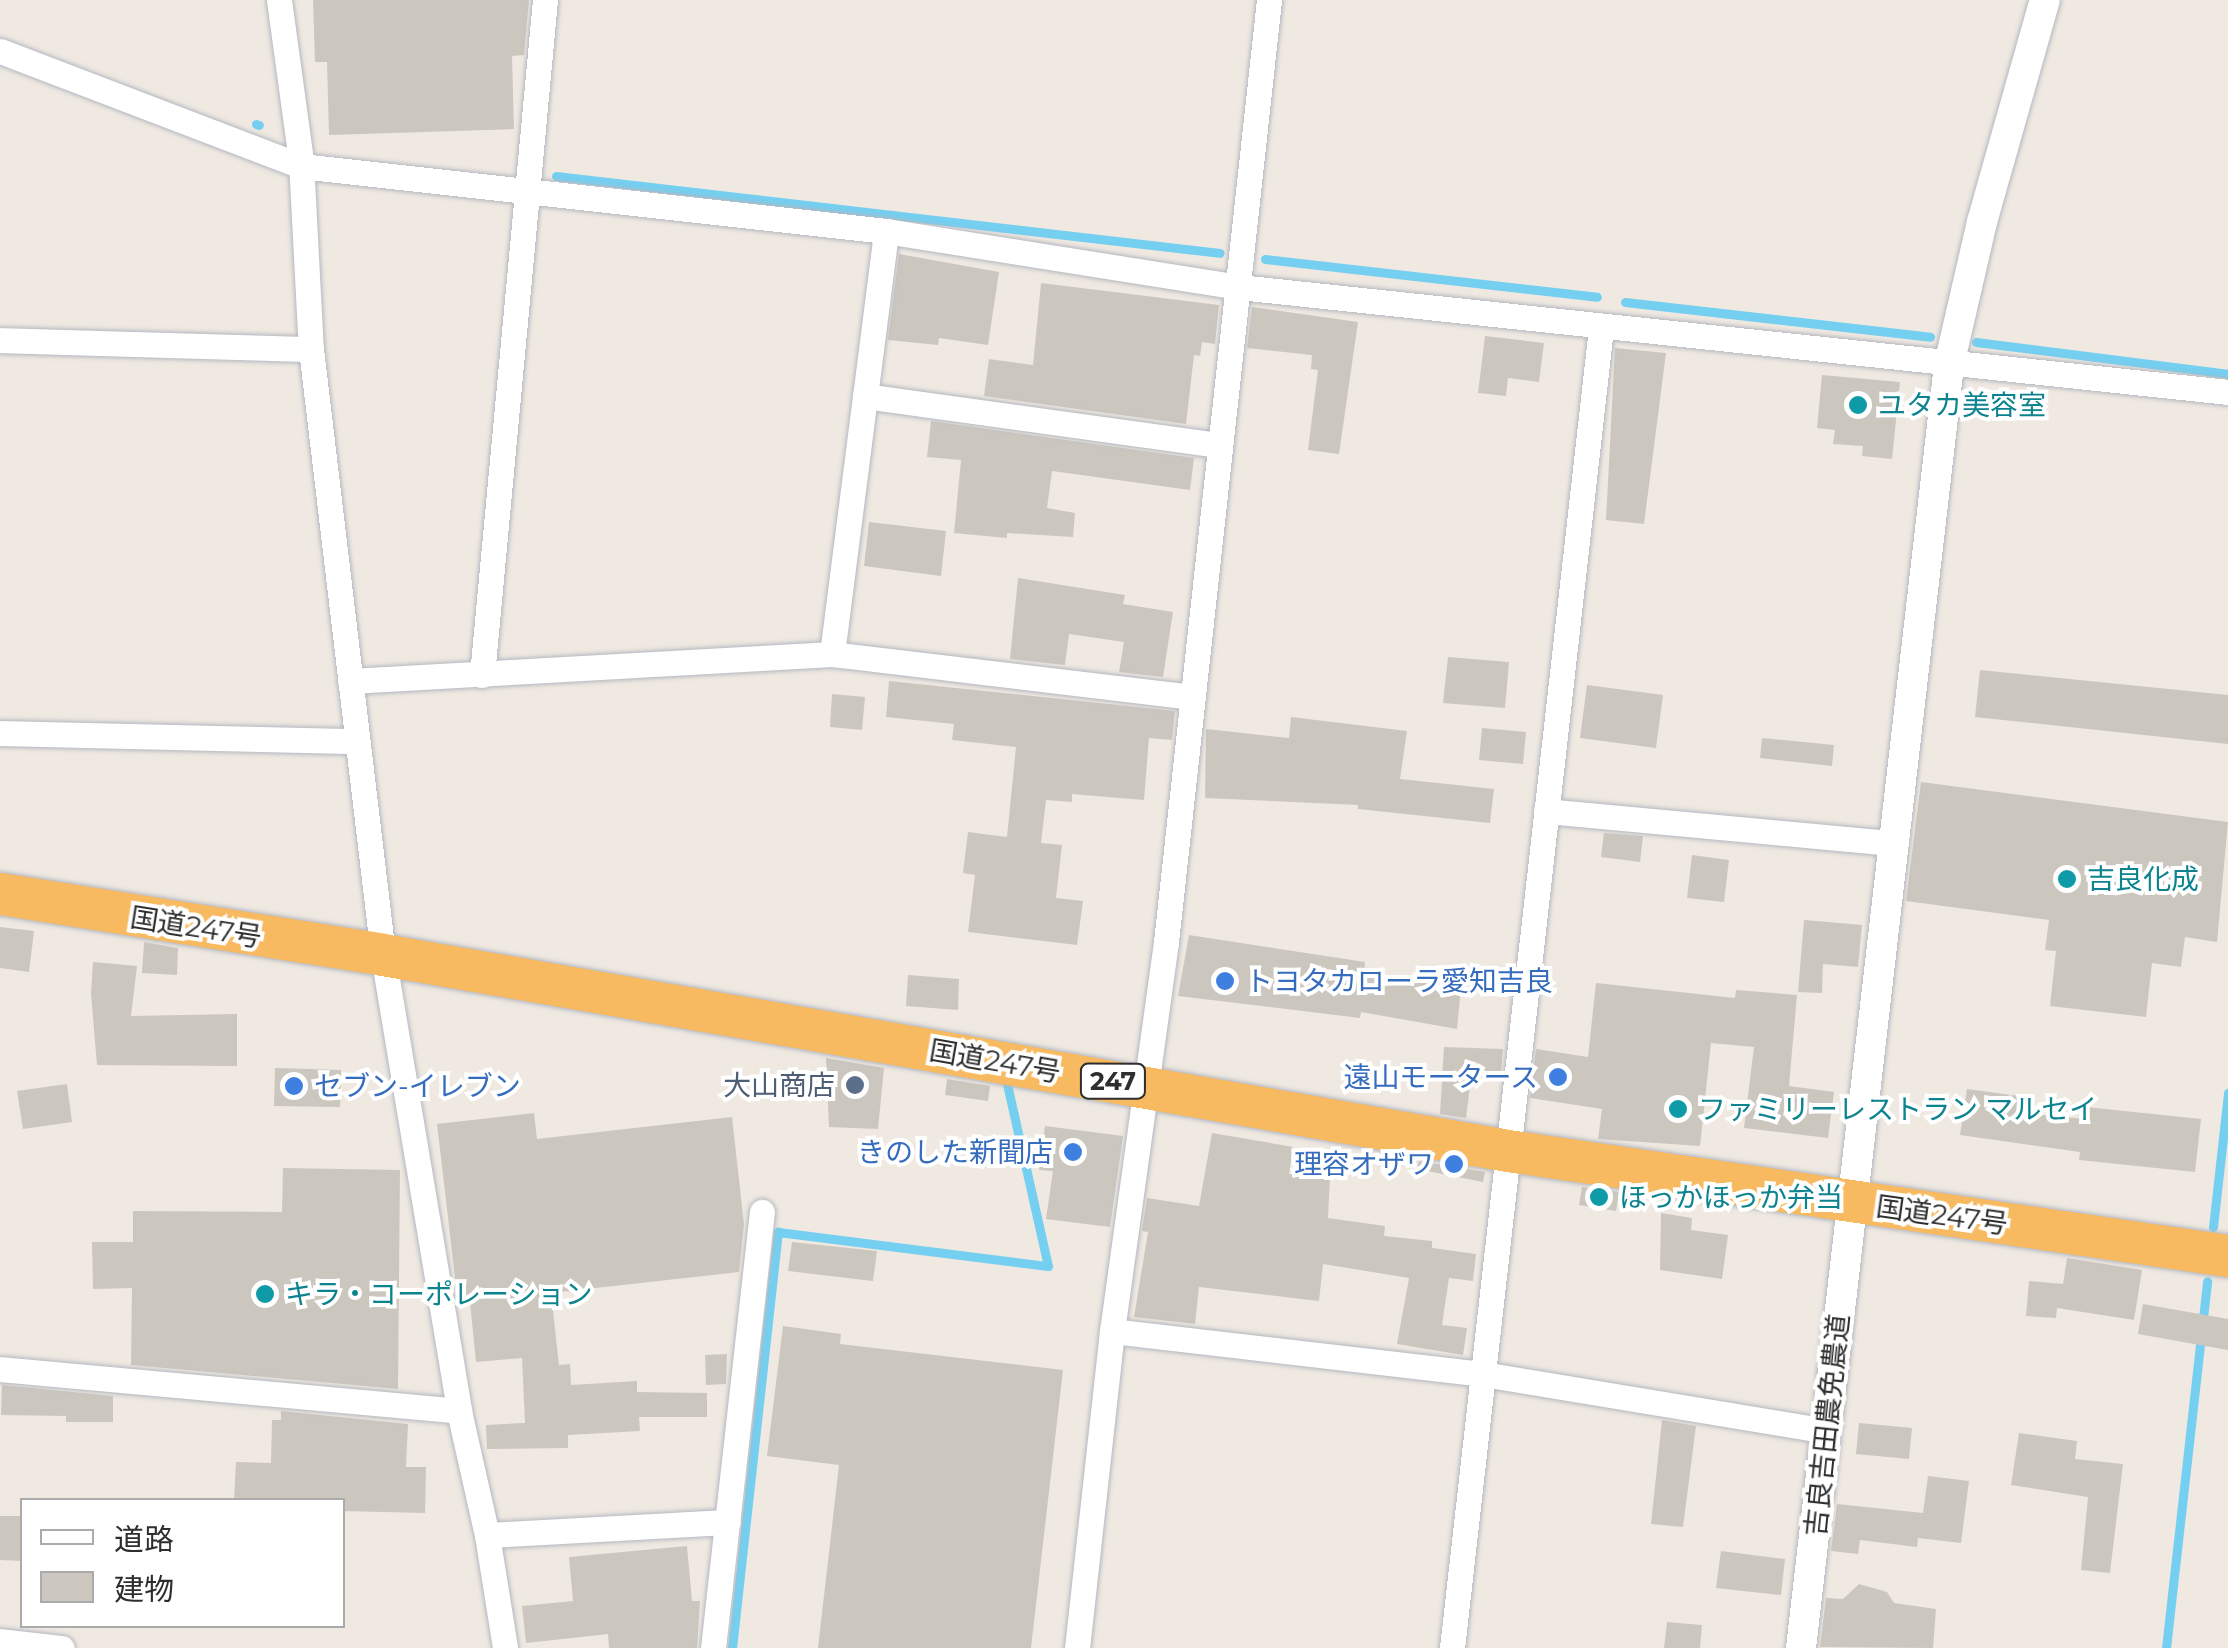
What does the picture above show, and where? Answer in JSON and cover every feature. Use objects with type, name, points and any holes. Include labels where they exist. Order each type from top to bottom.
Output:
[{"type":"highway","name":"国道247号","points":[[0,894],[384,954],[1508,1151],[2228,1256]]},
{"type":"street","points":[[279,0],[301,166],[311,348],[384,954],[459,1411],[487,1535],[505,1648]]},
{"type":"street","points":[[482,674],[545,0]]},
{"type":"street","points":[[1078,1648],[1112,1331],[1149,1088],[1240,287],[1268,0]]},
{"type":"street","name":"吉良吉田農免農道","points":[[1801,1648],[1949,365],[1982,222],[2044,0]]},
{"type":"street","points":[[0,51],[301,166],[886,231],[1240,287],[2228,392]]},
{"type":"street","points":[[832,654],[886,231]]},
{"type":"street","points":[[1452,1648],[1601,328]]},
{"type":"street","points":[[0,340],[311,348]]},
{"type":"street","points":[[864,396],[1220,446]]},
{"type":"street","points":[[350,681],[832,654],[1192,697]]},
{"type":"street","points":[[0,734],[358,741]]},
{"type":"street","points":[[1546,811],[1894,843]]},
{"type":"street","points":[[713,1648],[762,1212]]},
{"type":"street","points":[[1112,1331],[1484,1374],[1826,1431]]},
{"type":"street","points":[[0,1369],[459,1411]]},
{"type":"street","points":[[487,1535],[728,1522]]},
{"type":"street","points":[[6,1644],[62,1648]]},
{"type":"building","points":[[313,0],[529,0],[524,55],[512,56],[514,129],[329,135],[327,62],[315,62]]},
{"type":"building","points":[[899,254],[999,272],[988,345],[939,338],[938,345],[888,340]]},
{"type":"building","points":[[1041,283],[1219,305],[1215,344],[1202,342],[1200,356],[1194,355],[1186,424],[984,396],[989,359],[1033,365]]},
{"type":"building","points":[[1252,307],[1358,322],[1339,454],[1308,450],[1318,370],[1311,369],[1312,355],[1247,348]]},
{"type":"building","points":[[1485,336],[1544,343],[1539,382],[1508,378],[1506,396],[1478,393]]},
{"type":"building","points":[[1615,348],[1666,353],[1644,524],[1606,520]]},
{"type":"building","name":"ユタカ美容室","points":[[1822,375],[1900,382],[1892,459],[1862,456],[1863,446],[1833,444],[1835,430],[1817,428]]},
{"type":"building","points":[[931,421],[1194,458],[1190,490],[1052,471],[1047,508],[1075,513],[1073,537],[1007,533],[1007,538],[954,533],[961,460],[927,457]]},
{"type":"building","points":[[869,522],[946,531],[941,576],[864,566]]},
{"type":"building","points":[[1018,578],[1125,595],[1123,604],[1173,612],[1163,677],[1119,672],[1124,642],[1069,634],[1065,665],[1010,659]]},
{"type":"building","points":[[1448,657],[1509,662],[1505,708],[1443,703]]},
{"type":"building","points":[[1980,670],[2228,695],[2228,744],[1975,717]]},
{"type":"building","points":[[889,681],[1175,711],[1172,740],[1149,738],[1144,800],[1072,794],[1072,802],[1046,800],[1041,843],[1062,845],[1056,898],[1083,901],[1077,945],[968,932],[975,875],[963,873],[968,832],[1007,837],[1016,747],[952,740],[954,724],[886,717]]},
{"type":"building","points":[[1587,685],[1663,695],[1656,748],[1580,738]]},
{"type":"building","points":[[832,694],[865,697],[862,730],[830,727]]},
{"type":"building","points":[[1291,717],[1407,731],[1400,779],[1494,789],[1490,823],[1358,809],[1358,805],[1205,798],[1206,729],[1289,738]]},
{"type":"building","points":[[1482,728],[1526,732],[1523,764],[1479,760]]},
{"type":"building","points":[[1762,738],[1834,745],[1832,766],[1760,758]]},
{"type":"building","name":"吉良化成","points":[[1921,782],[2228,822],[2217,942],[2185,937],[2181,967],[2152,963],[2146,1017],[2050,1006],[2056,951],[2045,950],[2049,920],[1906,901]]},
{"type":"building","points":[[1604,833],[1643,836],[1640,862],[1601,857]]},
{"type":"building","points":[[1692,855],[1729,860],[1724,902],[1687,898]]},
{"type":"building","points":[[1804,920],[1862,925],[1858,967],[1823,964],[1822,993],[1798,992]]},
{"type":"building","points":[[0,927],[34,931],[29,972],[0,968]]},
{"type":"building","points":[[1189,935],[1365,962],[1364,974],[1461,988],[1457,1029],[1361,1012],[1360,1018],[1178,996]]},
{"type":"building","points":[[144,942],[178,948],[177,975],[142,973]]},
{"type":"building","points":[[93,962],[137,966],[131,1016],[237,1014],[237,1066],[97,1065],[91,993]]},
{"type":"building","points":[[908,975],[959,979],[958,1010],[906,1006]]},
{"type":"building","points":[[1596,983],[1735,998],[1736,990],[1797,995],[1789,1086],[1834,1092],[1828,1138],[1744,1128],[1754,1047],[1711,1043],[1700,1146],[1598,1139],[1602,1109],[1530,1098],[1536,1049],[1588,1057]]},
{"type":"building","points":[[1444,1047],[1503,1049],[1501,1072],[1472,1071],[1466,1118],[1440,1114]]},
{"type":"building","points":[[826,1058],[884,1068],[878,1129],[829,1127]]},
{"type":"building","points":[[275,1068],[341,1070],[340,1107],[274,1106]]},
{"type":"building","points":[[947,1079],[990,1086],[988,1101],[945,1095]]},
{"type":"building","points":[[67,1084],[72,1122],[23,1129],[17,1091]]},
{"type":"building","points":[[1967,1089],[2034,1098],[2032,1114],[2084,1119],[2086,1107],[2201,1119],[2195,1172],[2079,1160],[2080,1152],[1960,1135]]},
{"type":"building","points":[[534,1113],[537,1139],[732,1117],[744,1224],[739,1272],[551,1293],[559,1365],[570,1364],[571,1385],[637,1381],[637,1392],[707,1393],[707,1417],[639,1417],[640,1431],[568,1435],[568,1448],[487,1449],[486,1425],[525,1423],[522,1358],[476,1362],[470,1302],[458,1303],[437,1124]]},
{"type":"building","points":[[1045,1126],[1123,1136],[1110,1227],[1046,1219],[1053,1171],[1039,1170]]},
{"type":"building","points":[[1212,1133],[1293,1147],[1289,1174],[1330,1176],[1328,1218],[1385,1226],[1384,1236],[1432,1241],[1432,1248],[1476,1254],[1473,1281],[1449,1278],[1442,1325],[1467,1328],[1463,1355],[1397,1344],[1409,1278],[1323,1264],[1319,1301],[1199,1287],[1195,1324],[1134,1317],[1148,1232],[1142,1231],[1147,1198],[1199,1206]]},
{"type":"building","points":[[1419,1161],[1485,1172],[1483,1182],[1417,1169]]},
{"type":"building","name":"キラ・コーポレーション","points":[[283,1168],[400,1170],[398,1389],[131,1365],[132,1288],[93,1289],[92,1242],[133,1242],[133,1211],[282,1212]]},
{"type":"building","name":"ほっかほっか弁当","points":[[1582,1187],[1619,1192],[1616,1211],[1579,1205]]},
{"type":"building","points":[[1661,1213],[1692,1218],[1691,1230],[1728,1235],[1722,1279],[1660,1270]]},
{"type":"building","points":[[792,1242],[877,1251],[873,1281],[788,1271]]},
{"type":"building","points":[[2067,1258],[2142,1270],[2134,1320],[2057,1308],[2056,1318],[2026,1316],[2029,1281],[2063,1284]]},
{"type":"building","points":[[2143,1304],[2228,1319],[2228,1350],[2138,1334]]},
{"type":"building","points":[[783,1326],[841,1334],[840,1344],[1063,1370],[1031,1648],[818,1648],[839,1465],[767,1456]]},
{"type":"building","points":[[727,1354],[726,1384],[706,1385],[705,1355]]},
{"type":"building","points":[[2,1385],[113,1396],[113,1422],[66,1422],[66,1416],[1,1415]]},
{"type":"building","points":[[281,1411],[408,1424],[406,1467],[426,1467],[425,1513],[345,1511],[345,1498],[234,1498],[236,1462],[271,1463],[272,1420],[281,1420]]},
{"type":"building","points":[[1662,1420],[1696,1426],[1683,1527],[1651,1524]]},
{"type":"building","points":[[1859,1423],[1912,1428],[1909,1459],[1856,1454]]},
{"type":"building","points":[[2019,1433],[2077,1441],[2075,1459],[2123,1464],[2110,1573],[2081,1570],[2088,1497],[2011,1485]]},
{"type":"building","points":[[1928,1476],[1969,1481],[1961,1543],[1918,1538],[1917,1547],[1860,1540],[1858,1554],[1831,1551],[1837,1504],[1923,1513]]},
{"type":"building","points":[[0,1516],[20,1516],[20,1561],[0,1560]]},
{"type":"building","points":[[687,1546],[692,1601],[700,1601],[697,1648],[609,1648],[608,1634],[526,1643],[522,1606],[573,1601],[569,1557]]},
{"type":"building","points":[[1721,1551],[1785,1559],[1781,1595],[1716,1588]]},
{"type":"building","points":[[1859,1584],[1887,1592],[1894,1603],[1936,1609],[1933,1648],[1820,1647],[1826,1598],[1843,1599]]},
{"type":"building","points":[[1667,1622],[1702,1625],[1700,1648],[1664,1648]]},
{"type":"waterway","points":[[556,176],[1220,253]]},
{"type":"waterway","points":[[1265,259],[1597,297]]},
{"type":"waterway","points":[[1625,302],[1930,337]]},
{"type":"waterway","points":[[1976,342],[2228,374]]},
{"type":"waterway","points":[[732,1648],[778,1232],[1048,1266],[1006,1080]]},
{"type":"waterway","points":[[2213,1227],[2228,1093]]},
{"type":"waterway","points":[[2166,1648],[2207,1281]]},
{"type":"place","name":"ユタカ美容室","points":[[1858,405]]},
{"type":"place","name":"吉良化成","points":[[2067,879]]},
{"type":"place","name":"トヨタカローラ愛知吉良","points":[[1225,981]]},
{"type":"place","name":"遠山モータース","points":[[1558,1077]]},
{"type":"place","name":"大山商店","points":[[855,1085]]},
{"type":"place","name":"セブン-イレブン","points":[[294,1086]]},
{"type":"place","name":"ファミリーレストラン マルセイ","points":[[1678,1109]]},
{"type":"place","name":"きのした新聞店","points":[[1073,1152]]},
{"type":"place","name":"理容オザワ","points":[[1454,1164]]},
{"type":"place","name":"ほっかほっか弁当","points":[[1599,1197]]},
{"type":"place","name":"キラ・コーポレーション","points":[[265,1294]]}]
